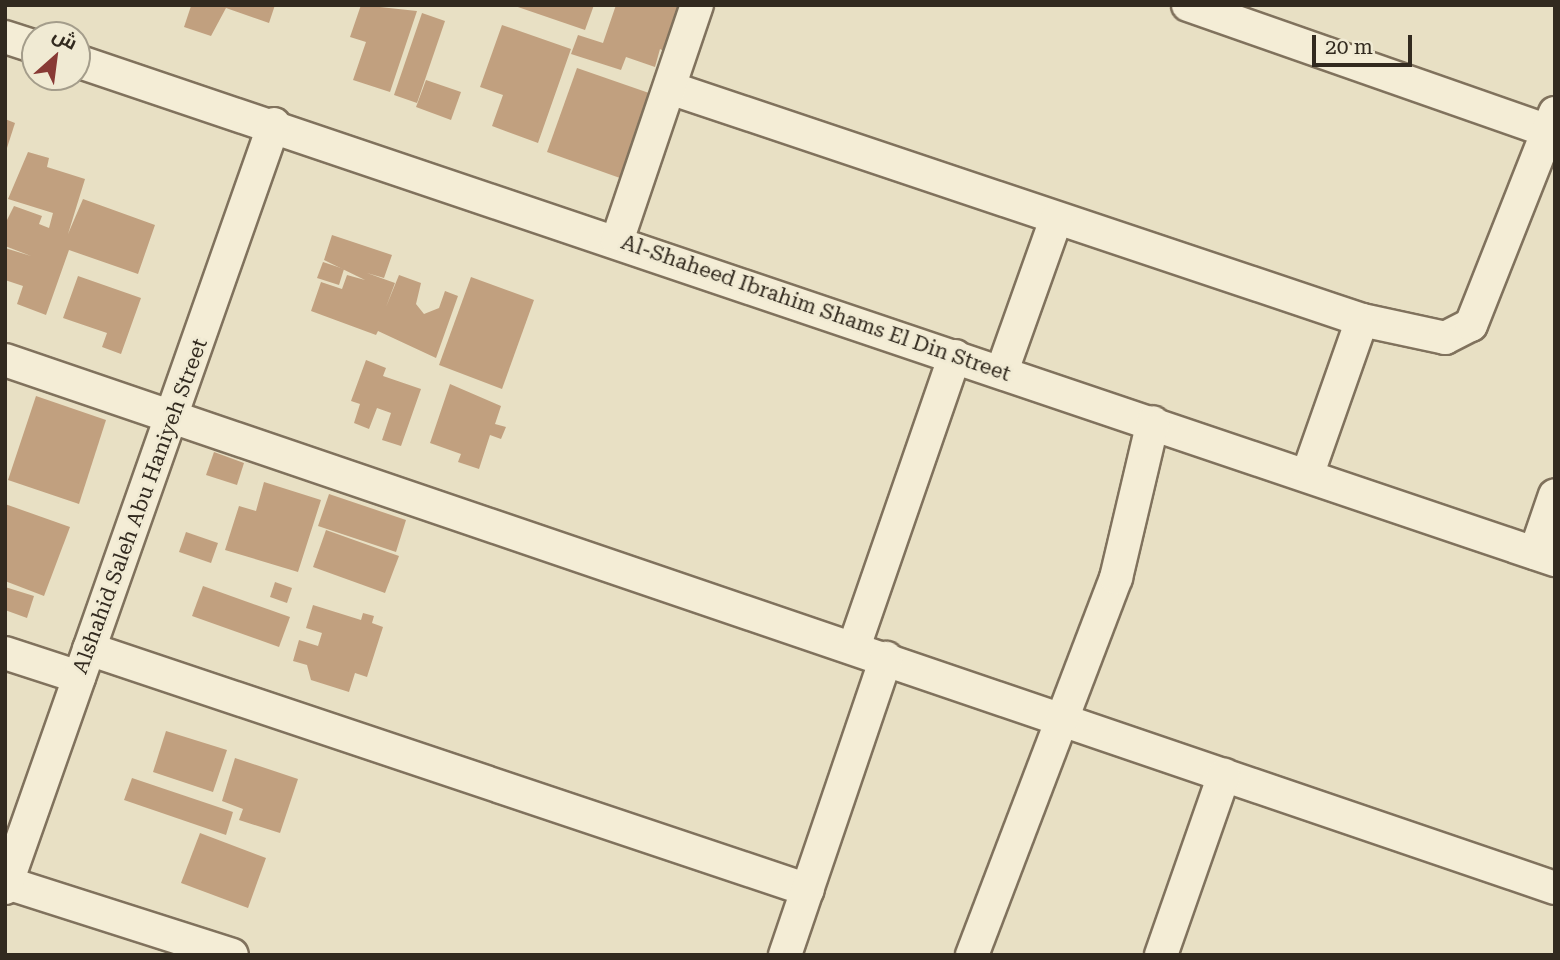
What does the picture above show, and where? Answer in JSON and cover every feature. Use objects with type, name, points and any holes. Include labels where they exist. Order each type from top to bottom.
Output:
[{"type":"street","points":[[617,241],[697,5]]},
{"type":"street","points":[[670,88],[1362,320],[1445,338],[1471,325],[1551,122],[1207,8]]},
{"type":"street","name":"Al-Shaheed Ibrahim Shams El Din Street","points":[[91,65],[274,124],[1308,473],[1545,556]]},
{"type":"street","name":"Alshahid Saleh Abu Haniyeh Street","points":[[6,886],[274,124]]},
{"type":"street","points":[[1002,371],[1056,219]]},
{"type":"street","points":[[1308,473],[1362,320]]},
{"type":"street","points":[[853,647],[955,356]]},
{"type":"street","points":[[5,360],[173,414],[1555,888]]},
{"type":"street","points":[[972,955],[1116,578],[1153,422]]},
{"type":"street","points":[[1545,556],[1555,495]]},
{"type":"street","points":[[5,653],[84,663],[808,890]]},
{"type":"street","points":[[785,955],[886,659]]},
{"type":"street","points":[[1161,955],[1224,775]]},
{"type":"street","points":[[6,886],[232,955]]},
{"type":"building","points":[[275,5],[269,23],[226,8],[211,36],[184,27],[191,6]]},
{"type":"building","points":[[361,5],[417,11],[390,92],[353,80],[366,42],[350,37]]},
{"type":"building","points":[[512,5],[594,5],[585,30]]},
{"type":"building","points":[[616,5],[682,5],[666,52],[660,49],[655,67],[626,57],[621,70],[571,54],[578,35],[603,43]]},
{"type":"building","points":[[422,13],[445,21],[417,103],[394,95]]},
{"type":"building","points":[[502,25],[571,49],[538,143],[492,126],[503,95],[480,87]]},
{"type":"building","points":[[577,68],[649,93],[620,178],[547,152]]},
{"type":"building","points":[[426,80],[461,92],[451,120],[416,107]]},
{"type":"building","points":[[5,119],[15,123],[6,151],[5,151]]},
{"type":"building","points":[[28,152],[49,158],[47,167],[85,179],[68,234],[83,199],[155,225],[138,274],[69,250],[46,315],[17,304],[23,286],[5,280],[5,248],[31,256],[5,246],[5,224],[14,206],[42,216],[39,224],[49,228],[53,213],[8,199]]},
{"type":"building","points":[[332,235],[392,255],[384,278],[367,273],[395,283],[386,307],[399,275],[421,283],[416,304],[424,314],[439,308],[445,291],[458,296],[436,358],[378,331],[376,335],[311,311],[321,282],[342,289],[347,275],[365,280],[324,260]]},
{"type":"building","points":[[323,262],[344,269],[339,285],[317,278]]},
{"type":"building","points":[[78,276],[141,298],[121,354],[102,347],[107,333],[63,318]]},
{"type":"building","points":[[471,277],[534,300],[502,389],[439,365]]},
{"type":"building","points":[[366,360],[386,368],[383,376],[421,389],[401,446],[382,440],[391,413],[377,408],[369,429],[354,423],[360,404],[351,401]]},
{"type":"building","points":[[450,384],[501,406],[495,424],[506,427],[501,439],[490,435],[479,469],[458,462],[461,454],[430,443]]},
{"type":"building","points":[[36,396],[106,420],[79,504],[8,480]]},
{"type":"building","points":[[214,452],[244,463],[237,485],[206,475]]},
{"type":"building","points":[[264,482],[321,500],[298,572],[225,550],[239,506],[256,511]]},
{"type":"building","points":[[329,494],[406,520],[396,552],[318,526]]},
{"type":"building","points":[[5,504],[70,527],[44,596],[5,581]]},
{"type":"building","points":[[326,530],[399,556],[385,593],[313,567]]},
{"type":"building","points":[[186,532],[218,543],[211,563],[179,552]]},
{"type":"building","points":[[275,582],[292,588],[287,603],[270,597]]},
{"type":"building","points":[[203,586],[290,617],[279,647],[192,616]]},
{"type":"building","points":[[5,587],[34,596],[27,618],[5,610]]},
{"type":"building","points":[[313,605],[361,620],[363,613],[374,616],[372,623],[383,627],[367,677],[355,673],[349,692],[311,680],[307,665],[293,661],[299,640],[318,646],[322,633],[306,628]]},
{"type":"building","points":[[166,731],[227,750],[213,792],[153,772]]},
{"type":"building","points":[[235,758],[298,779],[280,833],[239,820],[243,809],[222,801]]},
{"type":"building","points":[[132,778],[233,812],[226,835],[124,800]]},
{"type":"building","points":[[200,833],[266,858],[248,908],[181,883]]}]
